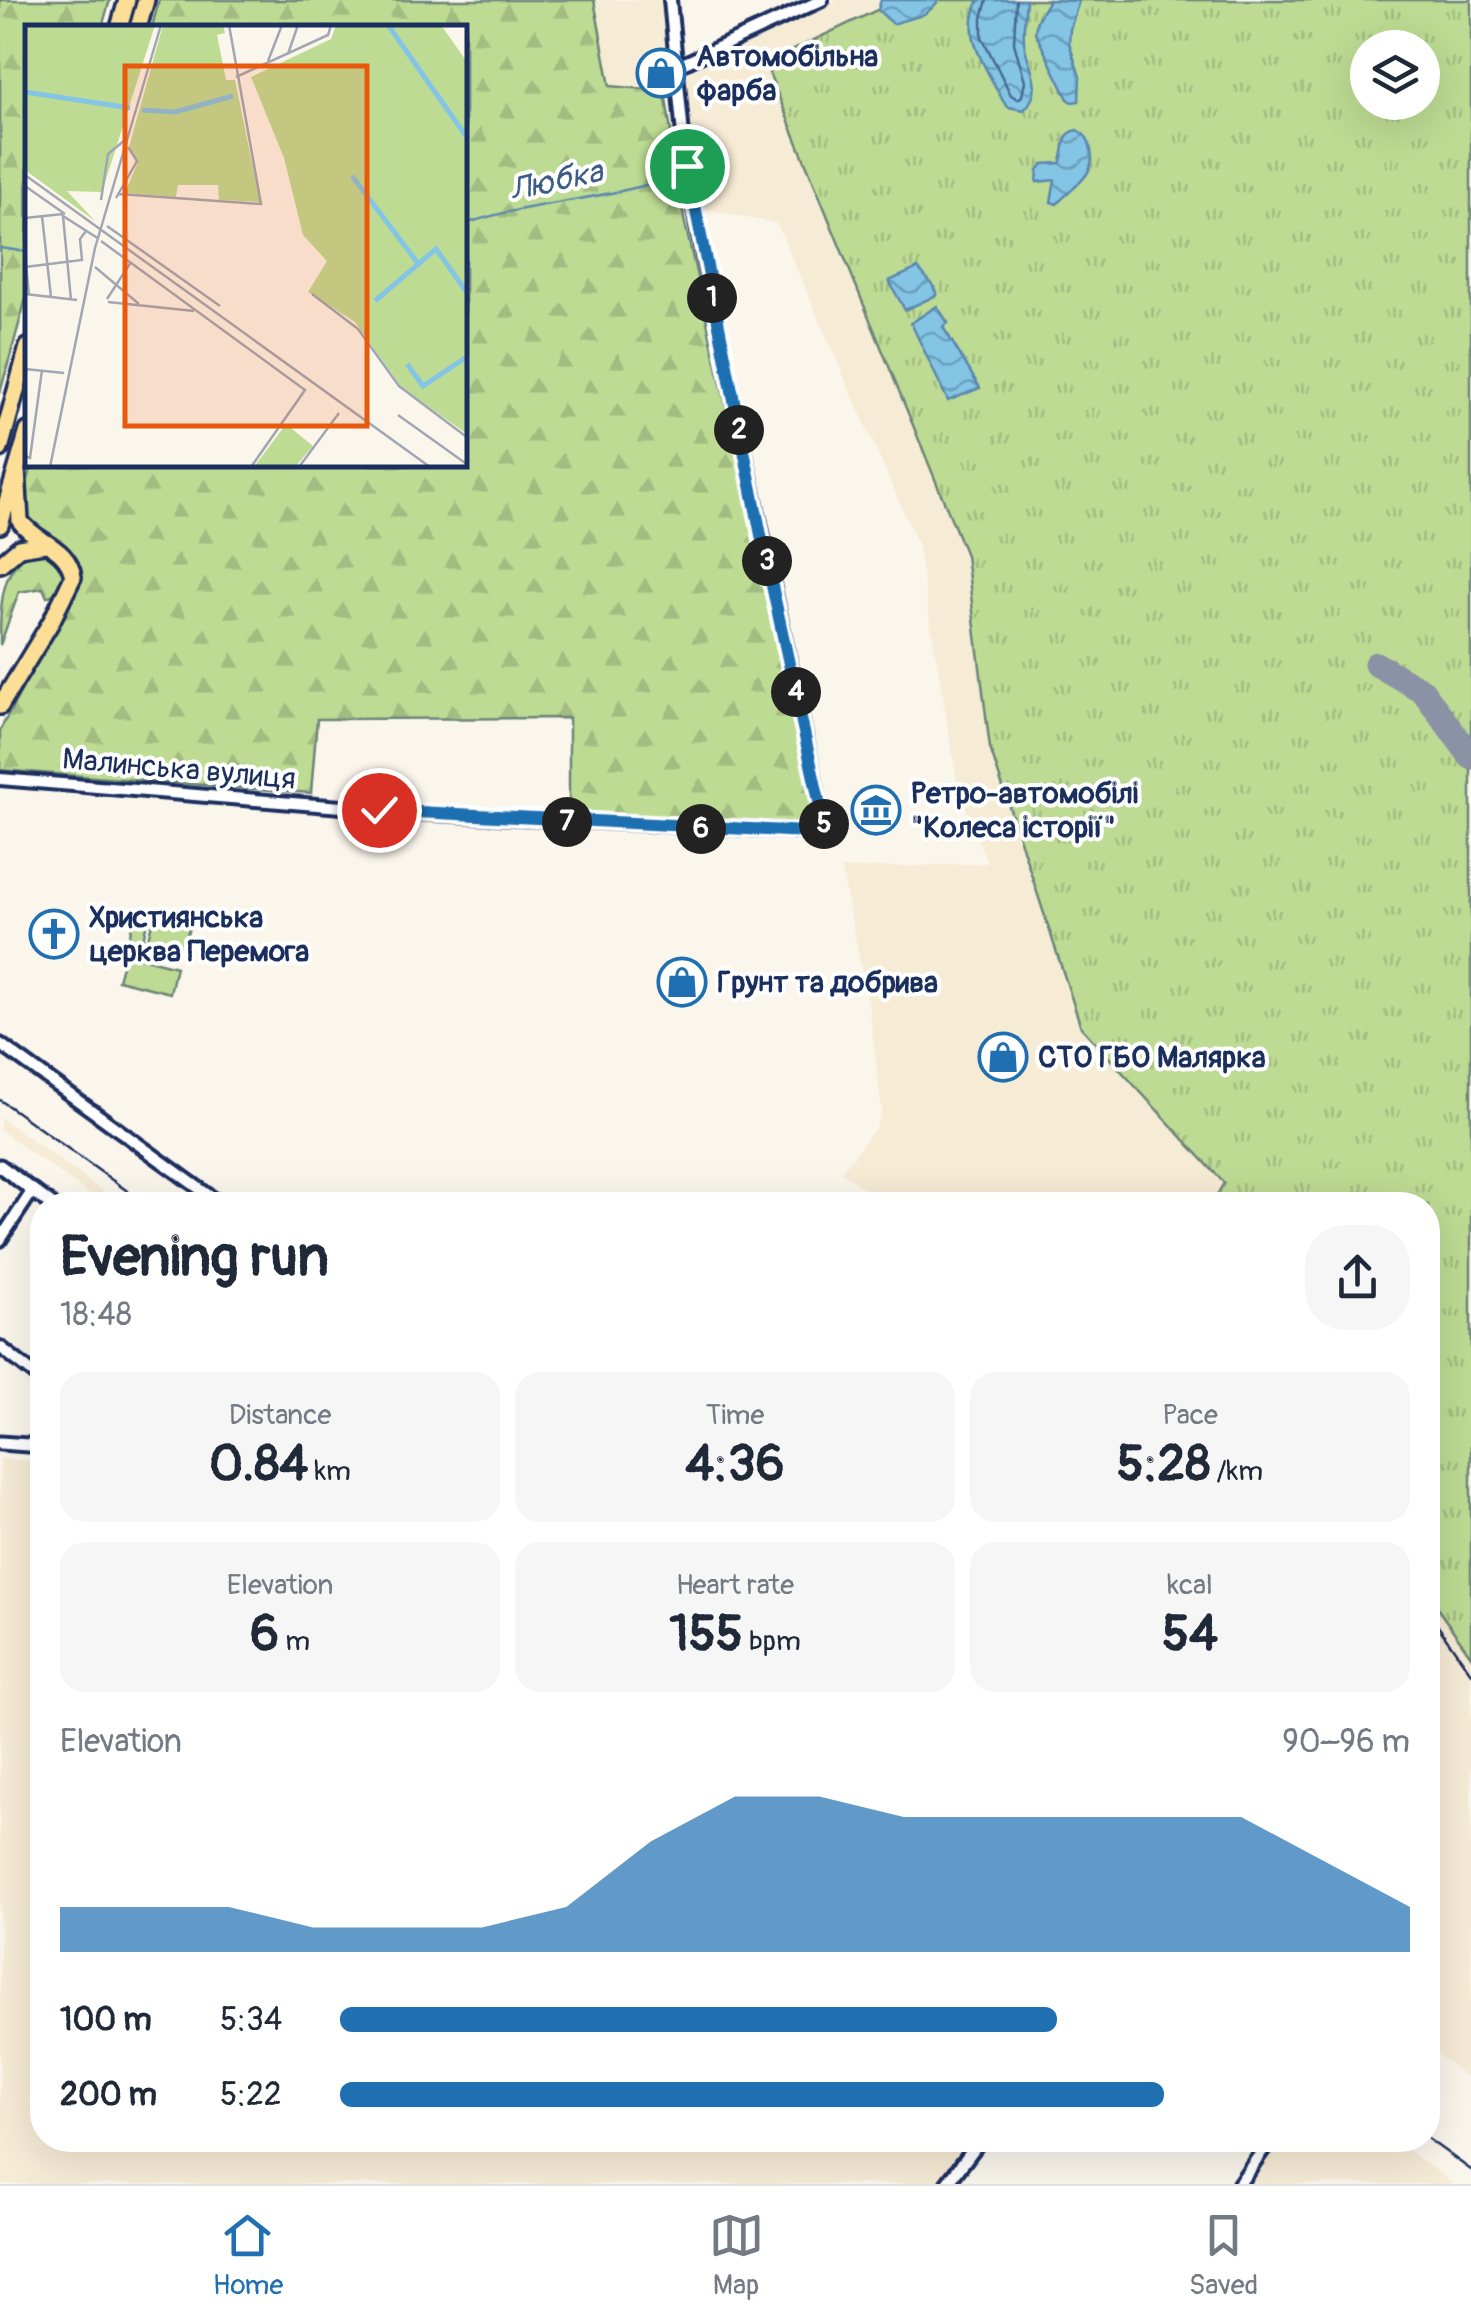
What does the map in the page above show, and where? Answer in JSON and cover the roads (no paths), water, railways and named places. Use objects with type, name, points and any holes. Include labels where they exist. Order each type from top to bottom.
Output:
[{"type":"highway","points":[[120,25],[127,0]]},
{"type":"highway","points":[[139,25],[146,0]]},
{"type":"highway","points":[[0,448],[25,357]]},
{"type":"highway","points":[[0,525],[25,441]]},
{"type":"highway","points":[[0,706],[51,622],[73,577],[67,558],[20,521],[17,469]]},
{"type":"highway","points":[[0,564],[19,548],[45,544]]},
{"type":"street","name":"Малинська вулиця","points":[[0,779],[415,813],[826,833],[698,232],[685,156],[670,0]]},
{"type":"street","points":[[676,67],[822,0]]},
{"type":"street","points":[[0,1044],[204,1192]]},
{"type":"street","points":[[0,1166],[36,1192]]},
{"type":"street","points":[[0,1240],[30,1195]]},
{"type":"street","points":[[0,1347],[30,1371]]},
{"type":"street","points":[[0,1443],[30,1445]]},
{"type":"street","points":[[948,2184],[971,2152]]},
{"type":"street","points":[[1238,2184],[1261,2152]]},
{"type":"water","points":[[881,0],[939,0],[923,14],[893,24],[878,10]]},
{"type":"water","points":[[979,0],[1026,0],[1024,41],[1035,84],[1024,110],[1008,107],[1003,101],[978,52],[972,27]]},
{"type":"water","points":[[1049,0],[1079,1],[1069,43],[1080,77],[1079,101],[1068,99],[1035,32]]},
{"type":"water","points":[[1077,130],[1089,143],[1090,167],[1057,204],[1051,202],[1055,180],[1037,182],[1038,170],[1043,164],[1060,163],[1068,135]]},
{"type":"water","points":[[918,268],[937,295],[905,310],[889,281]]},
{"type":"water","points":[[937,306],[948,323],[943,327],[980,388],[948,401],[911,323]]},
{"type":"waterway","name":"Любка","points":[[468,223],[657,182]]},
{"type":"waterway","name":"Любка","points":[[0,248],[25,252]]},
{"type":"railway","points":[[0,1100],[129,1192]]},
{"type":"railway","points":[[1440,1629],[1471,1673]]},
{"type":"railway","points":[[1440,2148],[1471,2170]]},
{"type":"place","name":"Автомобільна фарба","points":[[661,73]]},
{"type":"place","name":"Ретро-автомобілі \"Колеса історії\"","points":[[876,810]]},
{"type":"place","name":"Християнська церква Перемога","points":[[54,934]]},
{"type":"place","name":"Грунт та добрива","points":[[682,982]]},
{"type":"place","name":"СТО ГБО Малярка","points":[[1003,1057]]}]
